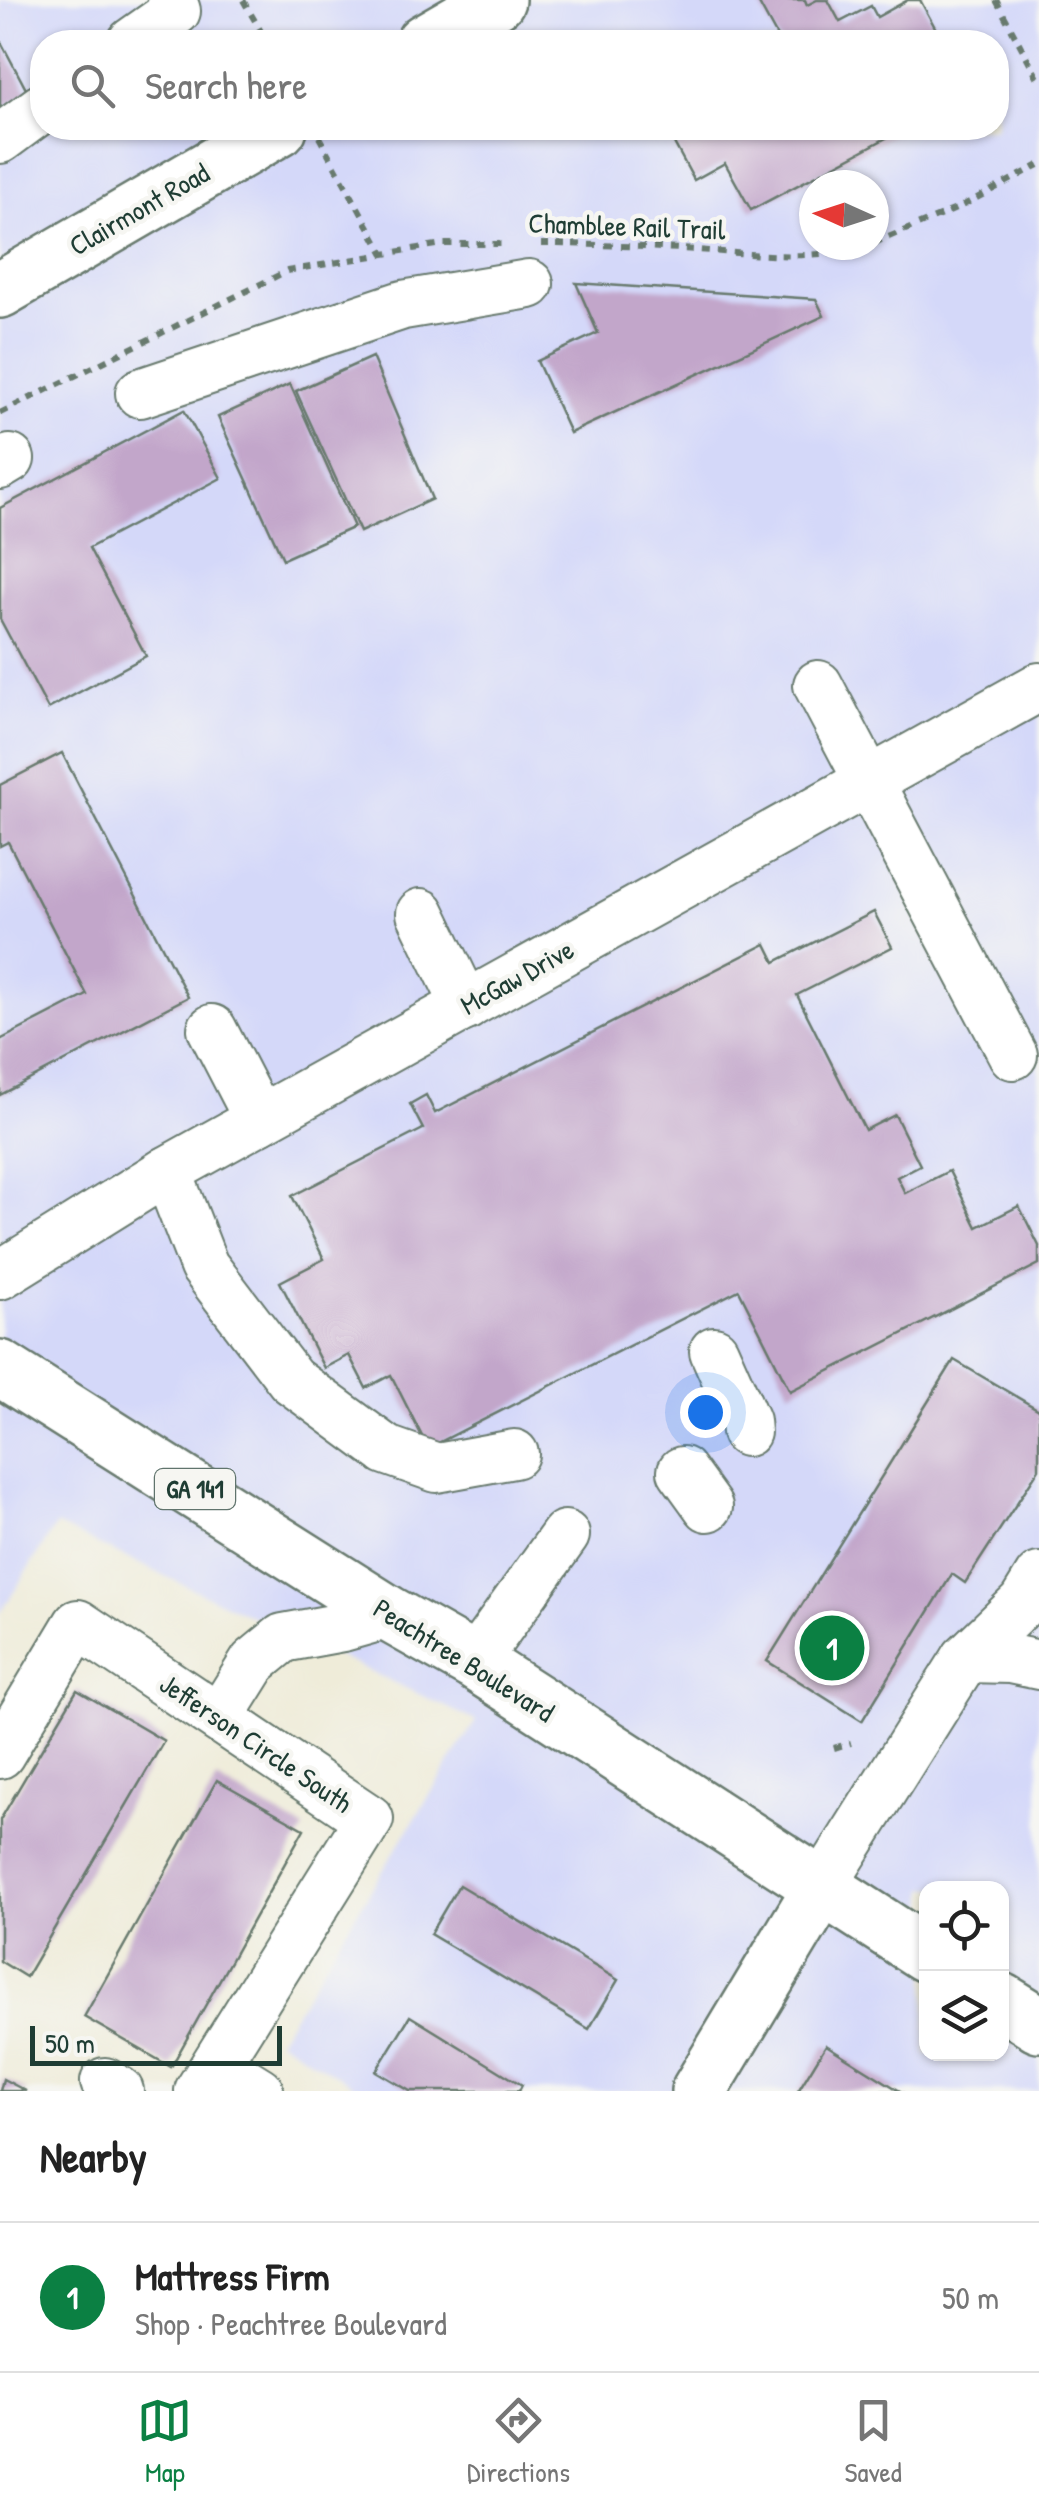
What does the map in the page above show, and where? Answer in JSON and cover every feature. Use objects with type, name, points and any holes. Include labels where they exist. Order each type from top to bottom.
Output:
[{"type":"main road","points":[[445,30],[497,0]]},
{"type":"main road","name":"Clairmont Road","points":[[0,290],[257,140]]},
{"type":"main road","name":"Peachtree Boulevard","points":[[0,1368],[388,1614],[474,1662],[919,1950]]},
{"type":"main road","points":[[699,2091],[820,1888]]},
{"type":"main road","points":[[1009,2005],[1039,2024]]},
{"type":"street","points":[[148,30],[176,10],[172,0]]},
{"type":"street","points":[[0,138],[30,117]]},
{"type":"street","points":[[140,393],[403,305],[527,258]]},
{"type":"street","points":[[818,685],[1013,1055]]},
{"type":"street","name":"McGaw Drive","points":[[0,1275],[167,1171],[1039,687]]},
{"type":"street","points":[[421,913],[466,1006]]},
{"type":"street","points":[[212,1028],[259,1120]]},
{"type":"street","points":[[167,1171],[204,1266],[291,1380],[386,1450],[437,1468],[514,1454]]},
{"type":"street","points":[[714,1351],[745,1421],[746,1432]]},
{"type":"street","points":[[474,1662],[565,1535]]},
{"type":"street","points":[[820,1888],[966,1658],[1023,1603],[1039,1577]]},
{"type":"street","points":[[219,1718],[254,1662],[283,1638],[388,1614]]},
{"type":"street","name":"Jefferson Circle South","points":[[0,1754],[78,1624],[370,1819],[208,2078],[259,2091]]},
{"type":"street","points":[[966,1658],[1039,1664]]},
{"type":"path","points":[[243,0],[260,30]]},
{"type":"path","points":[[996,0],[1039,80]]},
{"type":"path","points":[[321,140],[384,254]]},
{"type":"path","points":[[889,237],[956,209],[1039,165]]},
{"type":"path","name":"Chamblee Rail Trail","points":[[0,413],[287,271],[442,244],[527,258],[612,244],[799,257]]},
{"type":"path","points":[[834,1748],[851,1743]]},
{"type":"shaded area","points":[[0,0],[1039,0],[1039,2091],[362,2091],[278,2039],[476,1721],[56,1525],[0,1614]]},
{"type":"building","points":[[757,0],[805,0],[807,5],[828,0],[840,22],[871,6],[877,17],[908,0],[920,0],[936,30],[773,30]]},
{"type":"building","points":[[0,40],[28,93],[0,108]]},
{"type":"building","points":[[672,140],[882,140],[826,170],[799,170],[799,184],[751,210],[725,163],[694,180]]},
{"type":"building","points":[[576,283],[816,299],[824,316],[570,433],[537,361],[598,333]]},
{"type":"building","points":[[372,357],[432,499],[360,532],[296,391]]},
{"type":"building","points":[[290,384],[354,527],[283,559],[218,417]]},
{"type":"building","points":[[184,410],[221,478],[89,548],[146,656],[48,709],[0,619],[0,508]]},
{"type":"building","points":[[62,753],[188,997],[0,1095],[0,1040],[87,995],[8,842],[0,846],[0,785]]},
{"type":"building","points":[[874,912],[892,947],[797,995],[865,1130],[895,1115],[920,1165],[897,1177],[905,1193],[949,1171],[977,1227],[1019,1206],[1039,1246],[1039,1264],[790,1391],[739,1290],[428,1448],[391,1375],[366,1388],[349,1355],[324,1368],[280,1282],[324,1259],[292,1196],[423,1129],[410,1104],[426,1095],[435,1113],[766,944],[775,962]]},
{"type":"building","points":[[954,1360],[1039,1410],[1039,1469],[965,1583],[952,1574],[862,1721],[767,1661]]},
{"type":"building","points":[[77,1690],[164,1741],[26,1977],[0,1961],[0,1820]]},
{"type":"building","points":[[217,1780],[304,1829],[171,2067],[84,2017]]},
{"type":"building","points":[[459,1885],[618,1980],[589,2029],[430,1934]]},
{"type":"building","points":[[410,2016],[522,2085],[519,2091],[410,2091],[376,2071]]},
{"type":"building","points":[[826,2045],[900,2091],[798,2091]]},
{"type":"building","points":[[3,2079],[26,2091],[0,2091]]},
{"type":"place","name":"Mattress Firm","points":[[832,1648]]}]
